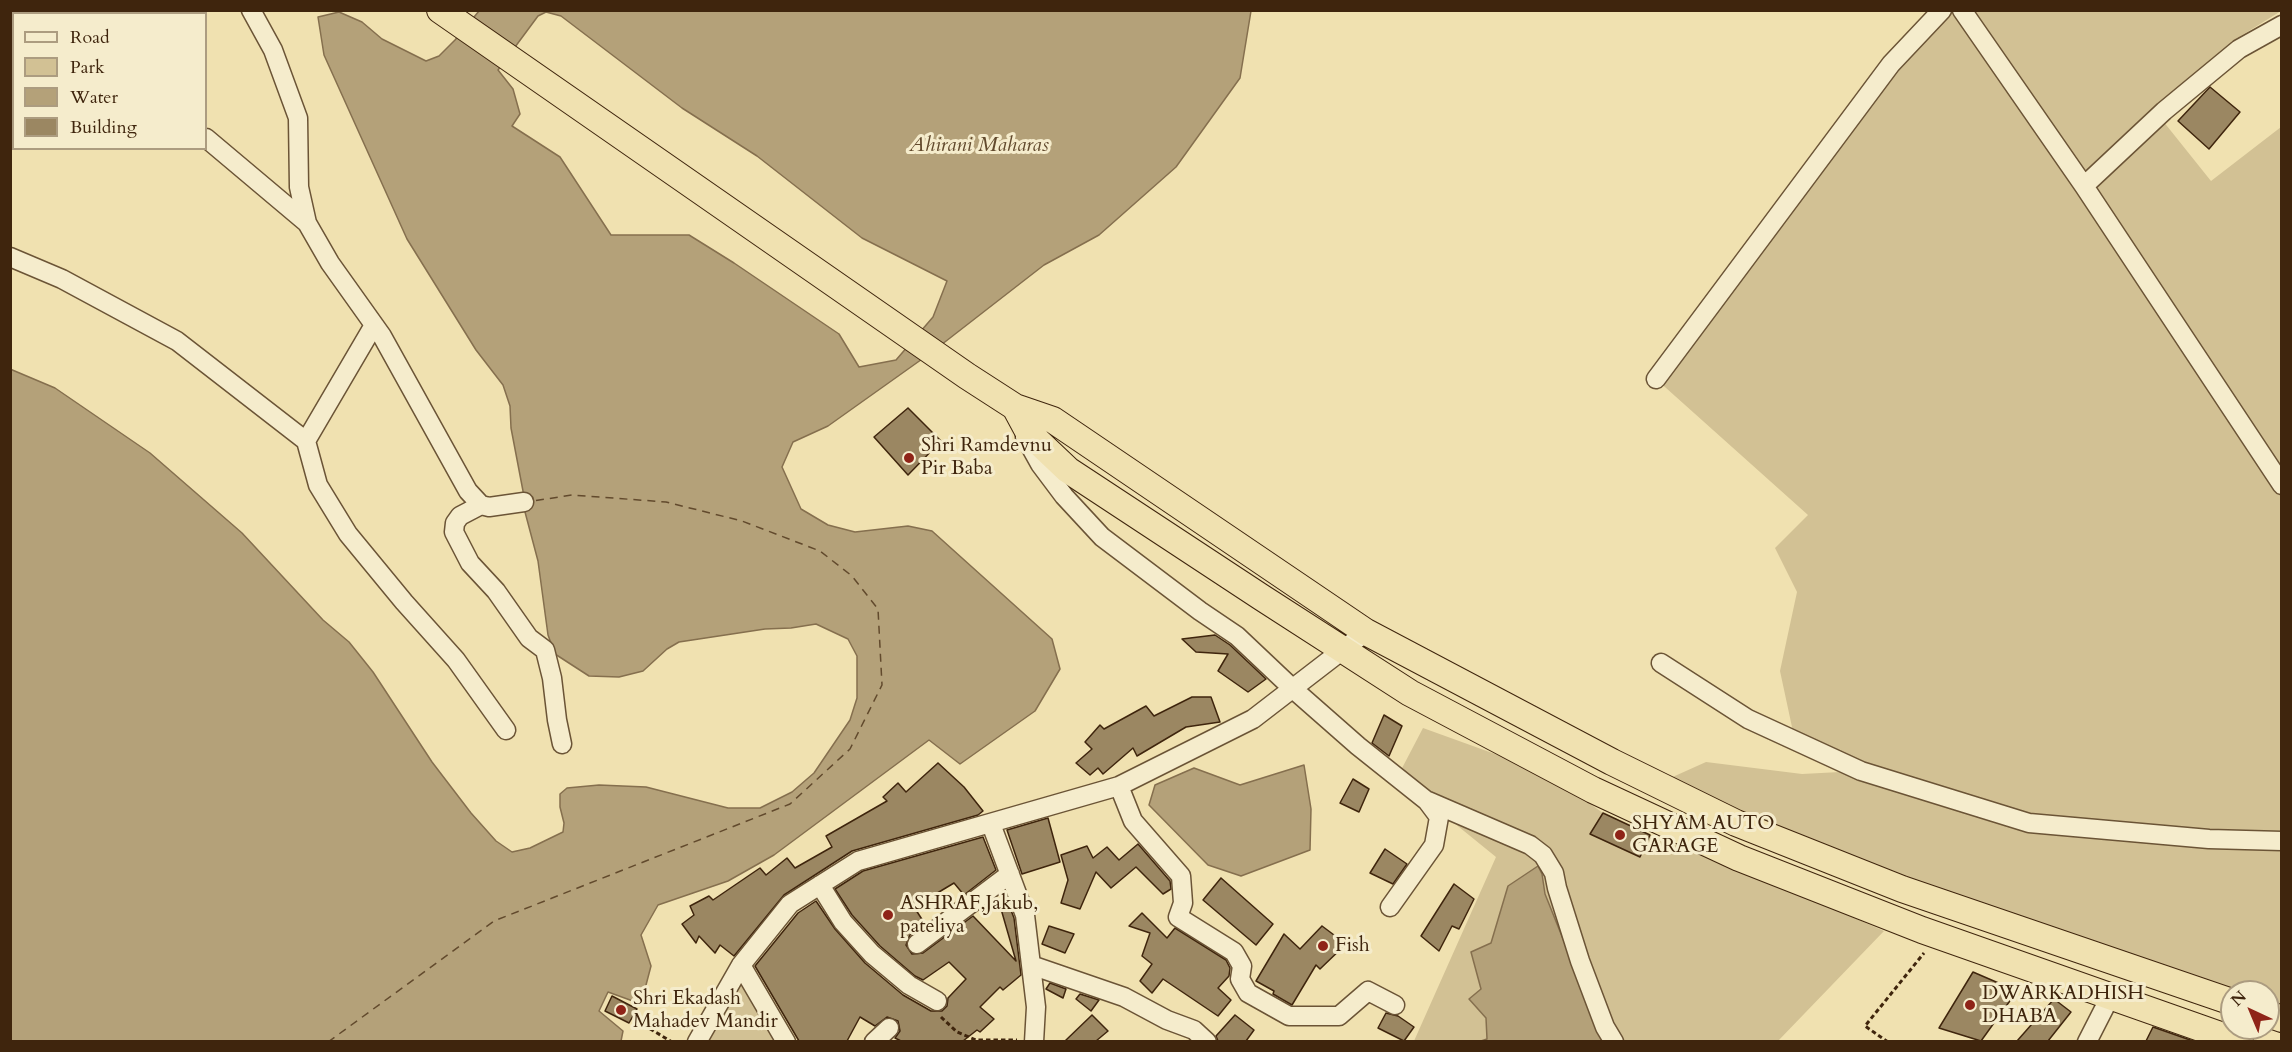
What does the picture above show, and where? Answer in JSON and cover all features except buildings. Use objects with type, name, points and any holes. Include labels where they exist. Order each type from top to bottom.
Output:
[{"type":"highway","points":[[443,12],[967,376],[1015,407],[1053,420],[1366,632],[1612,762],[1736,823],[1902,889],[2220,998]]},
{"type":"highway","points":[[1015,407],[1029,433],[1068,470],[1410,693],[1593,790],[1739,858],[1938,936],[2240,1041]]},
{"type":"street","points":[[251,10],[273,50],[298,118],[299,187],[307,223],[330,263],[374,325],[468,491],[482,505],[489,507],[524,502]]},
{"type":"street","points":[[1656,379],[1891,64],[1942,10]]},
{"type":"street","points":[[1962,10],[2084,186],[2282,485]]},
{"type":"street","points":[[2084,186],[2164,111],[2239,49],[2282,25]]},
{"type":"street","points":[[207,139],[307,223]]},
{"type":"street","points":[[10,257],[62,279],[177,341],[306,441],[318,485],[348,534],[456,660],[506,730]]},
{"type":"street","points":[[306,441],[374,325]]},
{"type":"street","points":[[1015,407],[1023,434],[1040,464],[1064,496],[1102,537],[1237,636],[1358,746],[1427,801],[1439,817],[1434,846],[1390,907]]},
{"type":"street","points":[[482,505],[460,516],[455,523],[454,532],[470,563],[496,591],[529,638],[545,650],[552,678],[562,744]]},
{"type":"street","points":[[697,1041],[741,965],[790,904],[858,861],[1119,786],[1254,719],[1366,632]]},
{"type":"street","points":[[1661,663],[1748,719],[1861,771],[2029,823],[2209,839],[2282,841]]},
{"type":"street","points":[[1119,786],[1133,821],[1181,876],[1183,903],[1178,917],[1234,952],[1242,966],[1240,979],[1248,993],[1289,1016],[1339,1016],[1368,991],[1395,1005]]},
{"type":"street","points":[[1427,801],[1530,845],[1543,855],[1554,873],[1580,961],[1605,1027],[1614,1041]]},
{"type":"street","points":[[992,824],[1025,915],[1036,1007],[1034,1041]]},
{"type":"street","points":[[917,944],[1010,874]]},
{"type":"street","points":[[820,885],[843,922],[872,954],[909,985],[937,1001]]},
{"type":"street","points":[[741,965],[786,1041]]},
{"type":"street","points":[[1031,965],[1124,997],[1167,1020],[1194,1030],[1207,1041]]},
{"type":"street","points":[[2087,1041],[2111,995]]},
{"type":"street","points":[[874,1041],[889,1028]]},
{"type":"path","points":[[1888,1041],[1865,1026],[1938,936]]},
{"type":"path","points":[[937,1001],[941,1017],[957,1032],[976,1040],[1034,1041]]},
{"type":"path","points":[[637,1021],[672,1041]]},
{"type":"green space","points":[[1942,11],[2281,11],[2231,42],[2239,49],[2159,116],[2211,181],[2281,127],[2281,1019],[2280,980],[2220,980],[2220,997],[1657,784],[1706,762],[1802,774],[1859,771],[1795,741],[1780,671],[1797,592],[1775,548],[1808,515],[1656,379]]},
{"type":"green space","points":[[1423,728],[1545,772],[1603,813],[1640,856],[1650,835],[1752,873],[1884,931],[1778,1041],[1622,1041],[1572,962],[1545,894],[1542,874],[1538,867],[1508,886],[1491,943],[1481,989],[1469,999],[1486,1018],[1487,1039],[1481,1042],[1414,1041],[1496,857],[1427,801],[1400,772]]},
{"type":"green space","points":[[741,965],[786,1042],[696,1042]]},
{"type":"water","name":"Ahirani Maharas","points":[[479,11],[1251,11],[1240,78],[1176,167],[1099,235],[1044,265],[932,352],[828,426],[793,442],[782,467],[801,509],[828,525],[855,532],[908,526],[932,531],[1052,639],[1060,669],[1035,711],[960,764],[929,740],[774,855],[728,881],[658,905],[641,935],[651,966],[641,1004],[608,992],[599,1011],[623,1031],[621,1041],[11,1041],[10,369],[55,388],[150,453],[242,533],[323,620],[349,642],[373,672],[432,762],[471,813],[496,841],[512,852],[530,848],[563,832],[560,794],[567,788],[599,785],[646,787],[728,808],[760,808],[792,792],[814,773],[850,720],[857,698],[857,656],[848,639],[816,624],[679,642],[667,649],[643,671],[619,677],[589,676],[555,654],[548,635],[538,561],[525,512],[511,428],[510,406],[503,385],[476,350],[407,239],[324,55],[318,17],[339,12],[362,22],[382,39],[426,61],[439,56]],"holes":[[[546,12],[561,16],[682,108],[757,156],[862,238],[947,281],[933,317],[896,360],[859,367],[839,334],[689,235],[611,235],[560,157],[512,126],[520,114],[513,89],[498,70],[538,16]]]},
{"type":"water","points":[[1304,765],[1311,809],[1310,850],[1241,876],[1208,865],[1149,805],[1155,785],[1194,768],[1240,785]]},
{"type":"water","points":[[1538,866],[1542,874],[1545,894],[1604,1041],[1481,1041],[1487,1039],[1486,1018],[1469,999],[1481,989],[1471,952],[1491,943],[1508,886]]},
{"type":"ferry route","points":[[328,1042],[494,921],[790,804],[850,749],[882,685],[878,609],[852,576],[820,551],[742,521],[666,502],[572,495],[533,501]]},
{"type":"place","name":"Shri Ramdevnu Pir Baba","points":[[909,458]]},
{"type":"place","name":"SHYAM AUTO GARAGE","points":[[1620,835]]},
{"type":"place","name":"ASHRAF,Jakub, pateliya","points":[[888,915]]},
{"type":"place","name":"Fish","points":[[1323,946]]},
{"type":"place","name":"DWARKADHISH DHABA","points":[[1970,1005]]},
{"type":"place","name":"Shri Ekadash Mahadev Mandir","points":[[621,1010]]}]
